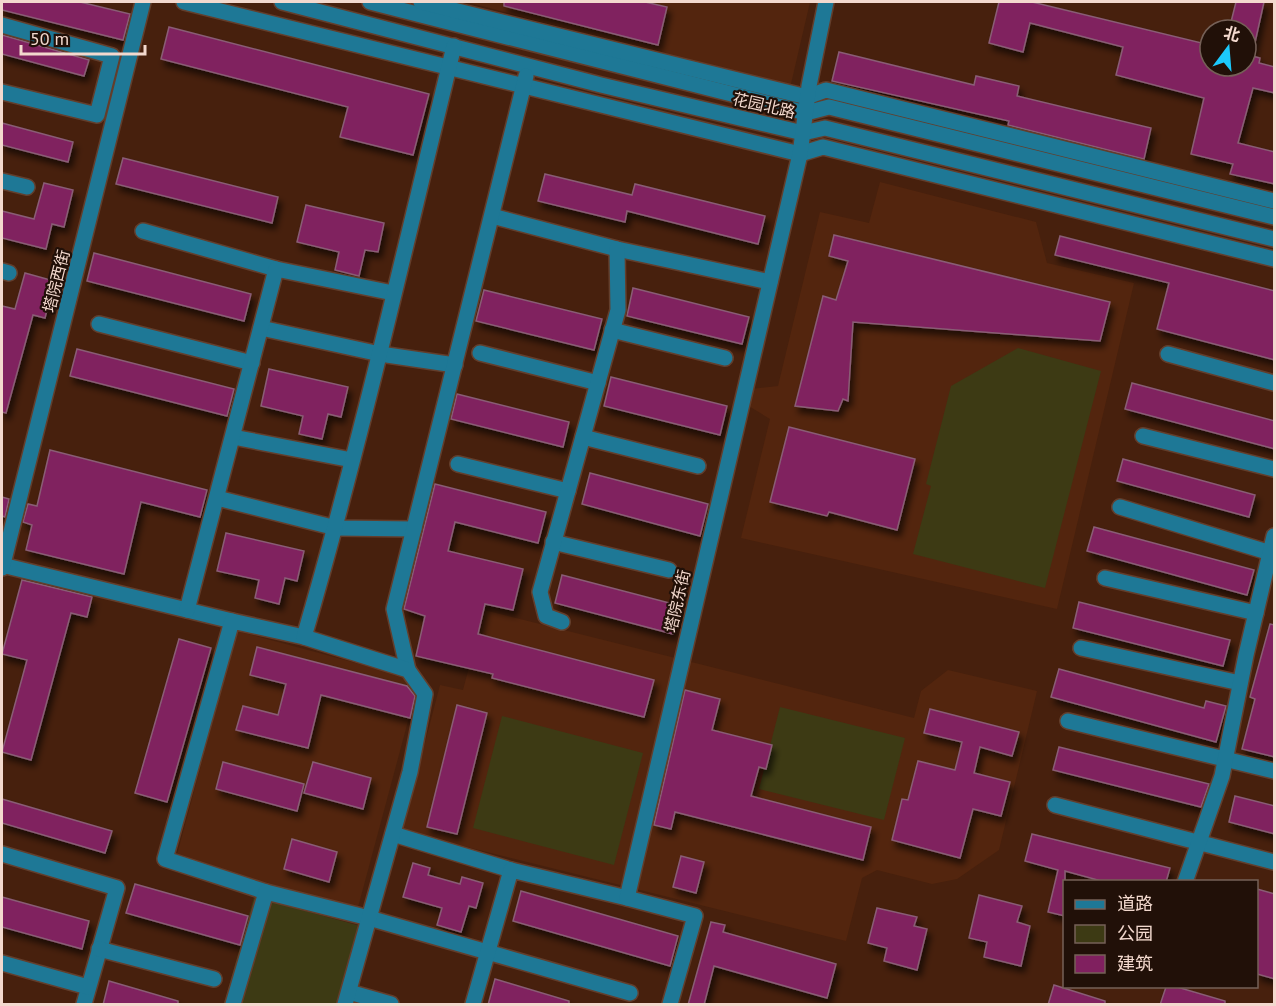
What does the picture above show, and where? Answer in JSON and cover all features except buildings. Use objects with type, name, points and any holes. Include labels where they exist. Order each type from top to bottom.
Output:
[{"type":"street","name":"塔院西街","points":[[2,566],[143,2]]},
{"type":"street","points":[[184,2],[800,154],[823,147],[1275,259]]},
{"type":"street","name":"花园北路","points":[[282,2],[803,133],[825,128],[1275,238]]},
{"type":"street","name":"花园北路","points":[[370,2],[806,105],[829,107],[1275,217]]},
{"type":"street","points":[[420,2],[806,105],[826,90],[1275,201]]},
{"type":"street","name":"塔院东街","points":[[627,897],[800,154],[806,105],[826,2]]},
{"type":"street","points":[[2,26],[112,56],[96,115],[2,92]]},
{"type":"street","points":[[304,637],[336,528],[381,354],[393,293],[454,46]]},
{"type":"street","points":[[391,1005],[347,998],[410,772],[425,694],[408,670],[394,609],[529,65]]},
{"type":"street","points":[[2,181],[27,187]]},
{"type":"street","points":[[492,216],[617,249],[770,282]]},
{"type":"street","points":[[143,231],[276,269],[393,293]]},
{"type":"street","points":[[562,622],[546,616],[540,592],[618,310],[617,249]]},
{"type":"street","points":[[187,610],[276,269]]},
{"type":"street","points":[[99,324],[252,363]]},
{"type":"street","points":[[261,328],[381,354],[455,365]]},
{"type":"street","points":[[612,330],[725,358]]},
{"type":"street","points":[[480,353],[598,383]]},
{"type":"street","points":[[1168,354],[1275,383]]},
{"type":"street","points":[[1143,436],[1275,469]]},
{"type":"street","points":[[233,437],[352,460]]},
{"type":"street","points":[[583,437],[698,466]]},
{"type":"street","points":[[458,464],[568,491]]},
{"type":"street","points":[[217,498],[336,528],[414,529]]},
{"type":"street","points":[[1119,507],[1273,554]]},
{"type":"street","points":[[1186,880],[1226,759],[1240,683],[1256,613],[1273,554],[1275,536]]},
{"type":"street","points":[[553,542],[669,570]]},
{"type":"street","points":[[2,566],[304,637],[408,670]]},
{"type":"street","points":[[1106,578],[1256,613]]},
{"type":"street","points":[[232,621],[165,859],[266,892],[369,918],[630,993]]},
{"type":"street","points":[[1081,648],[1240,683]]},
{"type":"street","points":[[1068,721],[1275,771]]},
{"type":"street","points":[[1054,805],[1275,862]]},
{"type":"street","points":[[393,834],[511,870],[627,897],[695,916],[670,1005]]},
{"type":"street","points":[[2,854],[117,888],[84,1005]]},
{"type":"street","points":[[473,1005],[511,870]]},
{"type":"street","points":[[233,1005],[266,892]]},
{"type":"street","points":[[99,949],[214,979]]},
{"type":"street","points":[[2,963],[88,987]]},
{"type":"shaded area","points":[[467,2],[810,2],[790,88]]},
{"type":"shaded area","points":[[880,182],[1036,222],[1047,263],[1134,283],[1057,609],[741,538],[770,419],[747,405],[751,389],[778,386],[820,212],[869,223]]},
{"type":"shaded area","points":[[484,610],[914,718],[921,691],[948,670],[1037,691],[999,850],[957,879],[932,884],[877,870],[862,878],[846,941],[402,831],[440,685],[463,690]]},
{"type":"shaded area","points":[[237,631],[419,680],[357,911],[175,862]]},
{"type":"green space","points":[[1018,348],[1101,371],[1045,588],[913,554],[931,486],[926,484],[951,386]]},
{"type":"green space","points":[[780,707],[905,738],[884,820],[759,789]]},
{"type":"green space","points":[[502,716],[643,753],[614,865],[473,828]]},
{"type":"green space","points":[[254,897],[368,928],[346,1004],[224,1004]]}]
